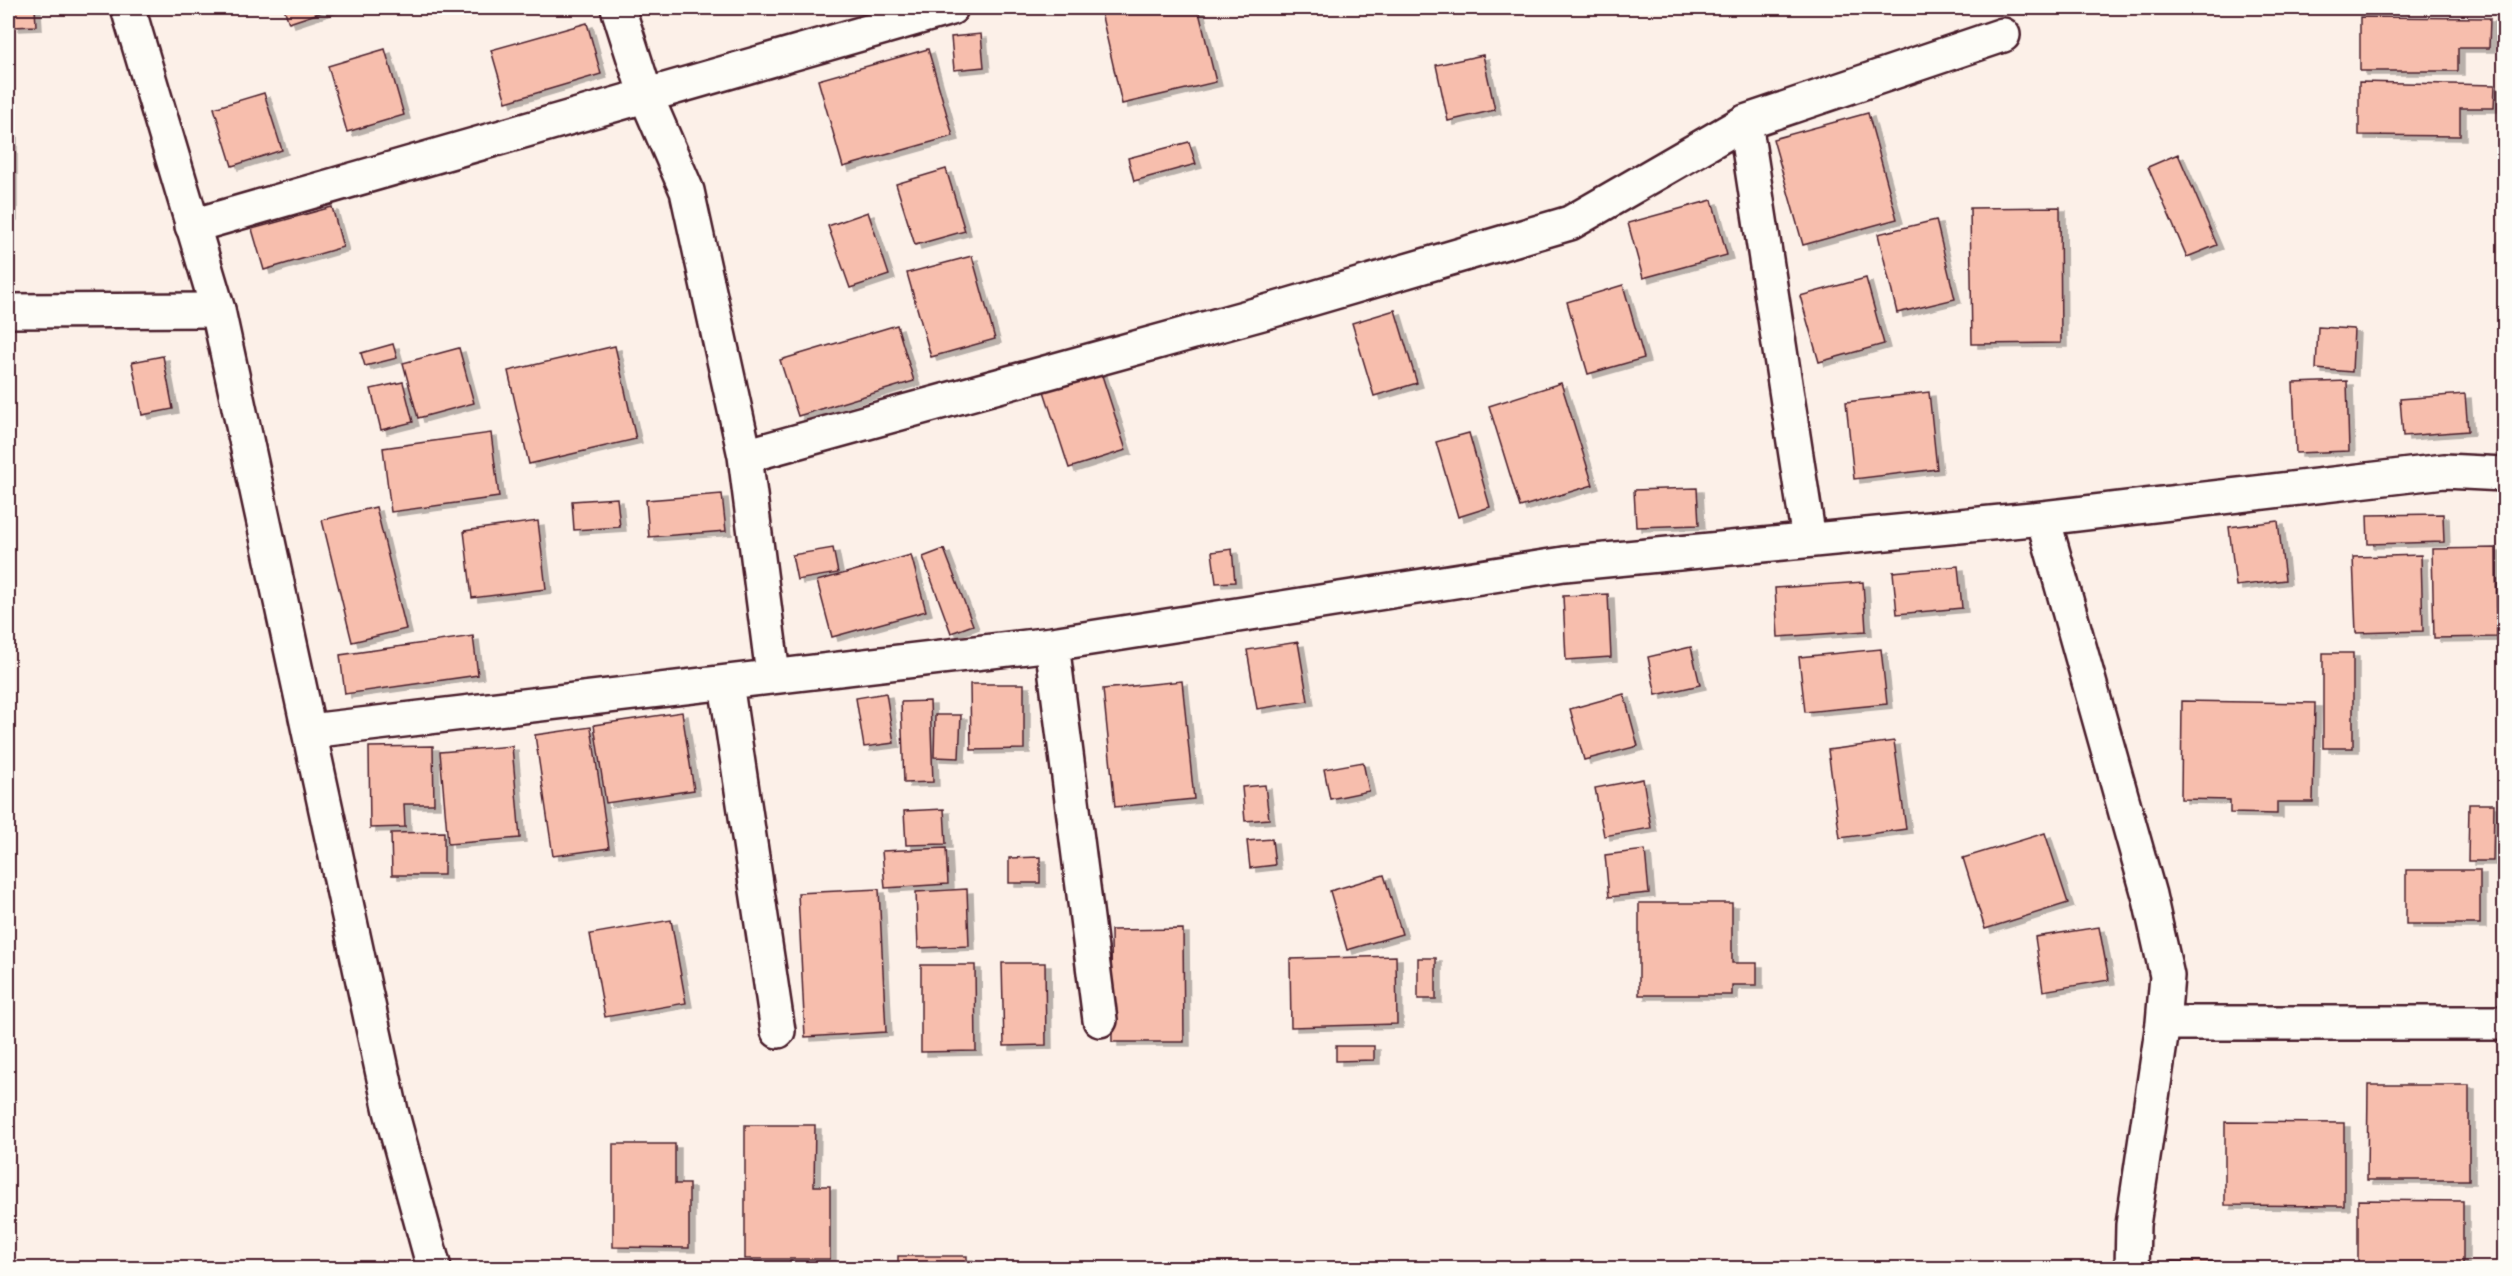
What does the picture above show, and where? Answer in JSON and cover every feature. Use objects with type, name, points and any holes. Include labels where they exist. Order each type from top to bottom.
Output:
[{"type":"street","points":[[128,8],[218,310],[391,1111],[434,1269]]},
{"type":"street","points":[[618,8],[646,96],[687,191],[745,456],[773,675]]},
{"type":"street","points":[[192,226],[951,8]]},
{"type":"street","points":[[745,456],[1251,316],[1570,223],[1745,122],[2003,35]]},
{"type":"street","points":[[1745,122],[1809,540]]},
{"type":"street","points":[[8,311],[218,310]]},
{"type":"street","points":[[310,731],[1052,644],[1564,564],[2043,518],[2444,471],[2505,474]]},
{"type":"street","points":[[2043,518],[2149,895],[2167,976],[2163,1023],[2133,1225],[2132,1269]]},
{"type":"street","points":[[1052,644],[1100,1020]]},
{"type":"street","points":[[726,683],[778,1031]]},
{"type":"street","points":[[2163,1023],[2505,1023]]},
{"type":"building","points":[[12,8],[35,8],[36,26],[13,27]]},
{"type":"building","points":[[284,8],[334,8],[289,23]]},
{"type":"building","points":[[1100,8],[1198,8],[1216,82],[1122,104]]},
{"type":"building","points":[[2360,17],[2490,18],[2489,48],[2458,48],[2458,71],[2360,71]]},
{"type":"building","points":[[587,23],[601,74],[506,102],[491,50]]},
{"type":"building","points":[[981,34],[984,67],[954,70],[951,37]]},
{"type":"building","points":[[385,49],[404,115],[347,132],[328,66]]},
{"type":"building","points":[[928,49],[953,136],[843,167],[818,80]]},
{"type":"building","points":[[1483,55],[1495,110],[1448,121],[1436,65]]},
{"type":"building","points":[[2359,82],[2495,85],[2494,108],[2460,108],[2460,136],[2359,135]]},
{"type":"building","points":[[264,93],[282,150],[232,166],[214,108]]},
{"type":"building","points":[[1868,113],[1897,219],[1803,245],[1773,139]]},
{"type":"building","points":[[8,132],[11,132],[11,216],[8,216]]},
{"type":"building","points":[[1189,142],[1196,164],[1134,181],[1128,158]]},
{"type":"building","points":[[2178,154],[2217,245],[2187,257],[2148,167]]},
{"type":"building","points":[[946,169],[965,231],[915,245],[896,184]]},
{"type":"building","points":[[1712,200],[1727,255],[1643,278],[1628,223]]},
{"type":"building","points":[[332,207],[343,247],[264,270],[252,229]]},
{"type":"building","points":[[2060,207],[2061,343],[1972,344],[1970,208]]},
{"type":"building","points":[[868,212],[889,275],[850,288],[828,226]]},
{"type":"building","points":[[1936,220],[1955,299],[1897,313],[1878,234]]},
{"type":"building","points":[[972,256],[995,339],[931,357],[907,273]]},
{"type":"building","points":[[1866,278],[1884,344],[1819,362],[1800,296]]},
{"type":"building","points":[[1623,285],[1644,358],[1588,374],[1567,302]]},
{"type":"building","points":[[1395,310],[1417,383],[1374,396],[1352,323]]},
{"type":"building","points":[[897,325],[914,381],[798,416],[780,360]]},
{"type":"building","points":[[2318,327],[2354,329],[2352,372],[2316,369]]},
{"type":"building","points":[[393,344],[397,358],[365,366],[361,353]]},
{"type":"building","points":[[615,346],[636,439],[529,464],[508,371]]},
{"type":"building","points":[[459,348],[474,403],[418,418],[403,363]]},
{"type":"building","points":[[163,356],[173,409],[142,415],[132,362]]},
{"type":"building","points":[[1099,366],[1126,450],[1069,468],[1042,385]]},
{"type":"building","points":[[2347,381],[2349,451],[2296,453],[2293,383]]},
{"type":"building","points":[[403,382],[413,422],[381,430],[371,389]]},
{"type":"building","points":[[1561,383],[1593,485],[1520,507],[1489,406]]},
{"type":"building","points":[[1929,392],[1937,469],[1854,479],[1846,402]]},
{"type":"building","points":[[2465,394],[2468,431],[2403,436],[2400,399]]},
{"type":"building","points":[[491,433],[499,497],[391,512],[383,448]]},
{"type":"building","points":[[1469,433],[1490,507],[1458,517],[1436,442]]},
{"type":"building","points":[[1697,488],[1699,525],[1636,527],[1634,490]]},
{"type":"building","points":[[722,494],[726,531],[649,537],[646,500]]},
{"type":"building","points":[[617,498],[620,527],[574,530],[572,501]]},
{"type":"building","points":[[376,507],[406,629],[352,642],[322,520]]},
{"type":"building","points":[[2443,514],[2444,542],[2368,544],[2367,515]]},
{"type":"building","points":[[538,521],[546,589],[472,598],[464,531]]},
{"type":"building","points":[[2278,521],[2285,580],[2236,586],[2229,527]]},
{"type":"building","points":[[833,548],[838,573],[797,580],[792,555]]},
{"type":"building","points":[[2496,548],[2497,637],[2434,638],[2432,549]]},
{"type":"building","points":[[944,549],[973,625],[951,633],[923,557]]},
{"type":"building","points":[[1232,549],[1235,582],[1216,583],[1212,552]]},
{"type":"building","points":[[911,555],[926,611],[832,637],[817,581]]},
{"type":"building","points":[[2421,555],[2423,631],[2356,633],[2353,557]]},
{"type":"building","points":[[1958,566],[1962,608],[1897,614],[1893,572]]},
{"type":"building","points":[[1863,582],[1866,631],[1778,637],[1775,588]]},
{"type":"building","points":[[1608,594],[1611,657],[1566,660],[1563,596]]},
{"type":"building","points":[[473,636],[478,675],[345,694],[340,655]]},
{"type":"building","points":[[1298,642],[1308,701],[1257,709],[1247,650]]},
{"type":"building","points":[[1691,647],[1700,685],[1656,695],[1648,657]]},
{"type":"building","points":[[1881,649],[1887,704],[1805,712],[1799,657]]},
{"type":"building","points":[[2323,653],[2353,653],[2353,748],[2323,748]]},
{"type":"building","points":[[1182,681],[1194,799],[1115,807],[1103,689]]},
{"type":"building","points":[[970,684],[1024,684],[1024,749],[971,750]]},
{"type":"building","points":[[886,693],[894,743],[864,747],[856,698]]},
{"type":"building","points":[[1624,694],[1638,746],[1584,760],[1570,709]]},
{"type":"building","points":[[930,701],[933,782],[904,783],[901,702]]},
{"type":"building","points":[[2182,701],[2315,703],[2313,802],[2277,802],[2277,814],[2230,813],[2230,800],[2181,799]]},
{"type":"building","points":[[682,712],[694,790],[606,803],[594,725]]},
{"type":"building","points":[[935,715],[961,715],[959,758],[934,757]]},
{"type":"building","points":[[591,727],[609,848],[553,856],[535,735]]},
{"type":"building","points":[[1894,741],[1906,829],[1840,838],[1828,750]]},
{"type":"building","points":[[433,746],[434,804],[404,804],[405,827],[370,828],[369,747]]},
{"type":"building","points":[[512,746],[520,838],[448,844],[440,752]]},
{"type":"building","points":[[1363,762],[1369,791],[1330,799],[1324,769]]},
{"type":"building","points":[[1643,779],[1651,828],[1604,836],[1595,788]]},
{"type":"building","points":[[1265,785],[1269,819],[1245,821],[1242,787]]},
{"type":"building","points":[[2469,804],[2494,804],[2493,861],[2468,861]]},
{"type":"building","points":[[944,809],[946,844],[906,845],[904,811]]},
{"type":"building","points":[[444,832],[444,875],[392,875],[391,833]]},
{"type":"building","points":[[2045,833],[2068,903],[1985,929],[1963,858]]},
{"type":"building","points":[[1272,839],[1275,865],[1250,868],[1247,841]]},
{"type":"building","points":[[946,848],[948,884],[885,888],[882,851]]},
{"type":"building","points":[[1645,850],[1649,893],[1609,897],[1605,855]]},
{"type":"building","points":[[1040,857],[1040,883],[1009,883],[1009,858]]},
{"type":"building","points":[[2406,870],[2480,870],[2480,924],[2406,924]]},
{"type":"building","points":[[2502,871],[2504,871],[2504,965],[2502,965]]},
{"type":"building","points":[[1384,875],[1402,934],[1347,950],[1330,891]]},
{"type":"building","points":[[879,889],[886,1032],[805,1037],[798,893]]},
{"type":"building","points":[[967,889],[969,946],[918,948],[916,892]]},
{"type":"building","points":[[1639,903],[1732,903],[1732,963],[1757,963],[1757,985],[1732,985],[1732,995],[1639,995]]},
{"type":"building","points":[[671,920],[686,1003],[605,1017],[590,934]]},
{"type":"building","points":[[2099,927],[2109,980],[2043,991],[2035,937]]},
{"type":"building","points":[[1183,929],[1184,1042],[1112,1042],[1111,930]]},
{"type":"building","points":[[1396,956],[1397,1024],[1291,1027],[1290,959]]},
{"type":"building","points":[[1418,958],[1436,958],[1436,999],[1418,999]]},
{"type":"building","points":[[1002,963],[1045,963],[1046,1045],[1004,1046]]},
{"type":"building","points":[[921,965],[975,965],[976,1051],[921,1052]]},
{"type":"building","points":[[1336,1046],[1374,1046],[1374,1060],[1336,1061]]},
{"type":"building","points":[[2368,1085],[2469,1085],[2469,1180],[2367,1180]]},
{"type":"building","points":[[2225,1122],[2344,1123],[2344,1206],[2225,1205]]},
{"type":"building","points":[[745,1125],[815,1125],[814,1186],[830,1186],[830,1259],[745,1259]]},
{"type":"building","points":[[613,1144],[675,1144],[675,1184],[689,1184],[689,1248],[613,1247]]},
{"type":"building","points":[[2358,1200],[2463,1201],[2463,1268],[2358,1268]]},
{"type":"building","points":[[898,1256],[967,1256],[967,1268],[898,1268]]},
{"type":"building","points":[[2171,1261],[2249,1262],[2249,1268],[2170,1268]]}]
